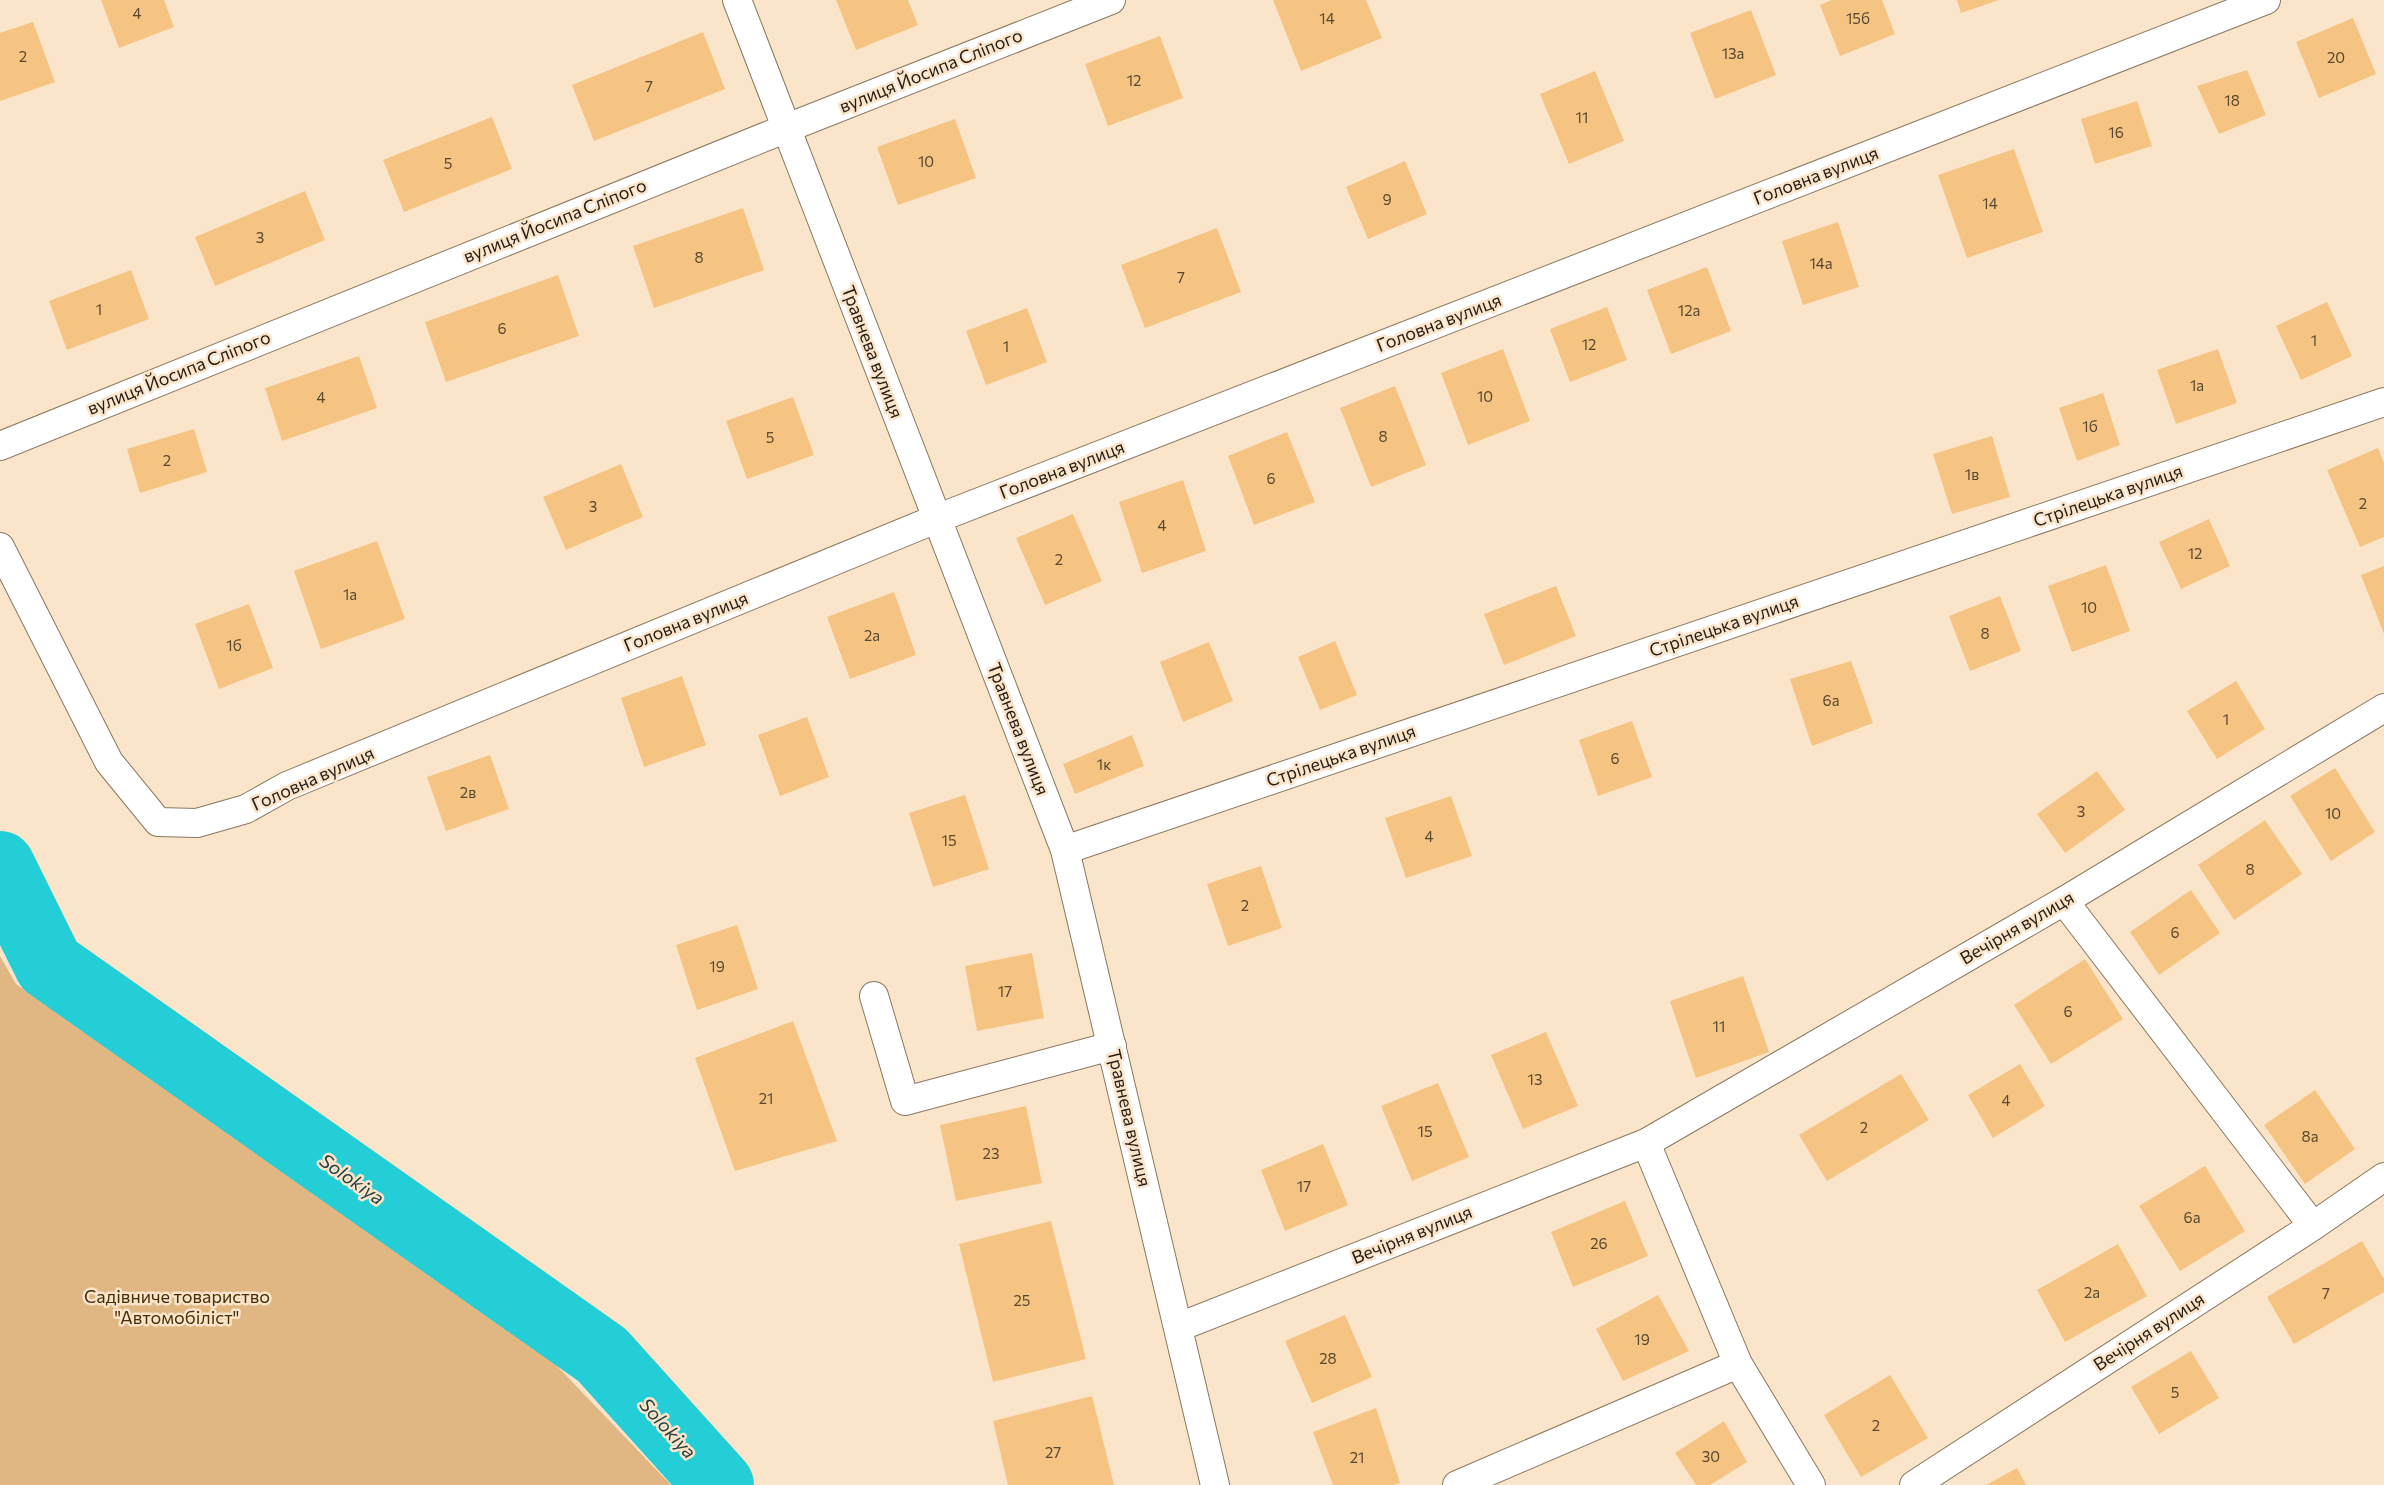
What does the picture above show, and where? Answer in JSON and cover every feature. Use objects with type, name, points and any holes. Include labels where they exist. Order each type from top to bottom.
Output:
[{"type":"street","name":"Травнева вулиця","points":[[737,0],[1065,850],[1215,1485]]},
{"type":"street","name":"вулиця Йосипа Сліпого","points":[[0,446],[787,128],[1111,0]]},
{"type":"street","name":"Головна вулиця","points":[[0,547],[109,762],[158,822],[197,823],[246,809],[287,786],[936,519],[2266,0]]},
{"type":"street","name":"Стрілецька вулиця","points":[[1065,850],[2384,402]]},
{"type":"street","name":"Вечірня вулиця","points":[[1179,1327],[1646,1143],[2064,901],[2384,708]]},
{"type":"street","points":[[2064,901],[2313,1226]]},
{"type":"street","points":[[874,996],[905,1101],[1112,1046]]},
{"type":"street","points":[[1646,1143],[1738,1364],[1811,1485]]},
{"type":"street","name":"Вечірня вулиця","points":[[1914,1485],[2384,1178]]},
{"type":"street","points":[[1457,1485],[1738,1364]]},
{"type":"green space","name":"Садівниче товариство \"Автомобіліст\"","points":[[0,956],[16,984],[511,1318],[671,1485],[0,1485]]},
{"type":"building","points":[[101,0],[164,0],[174,27],[119,48]]},
{"type":"building","points":[[836,0],[908,0],[918,25],[856,50]]},
{"type":"building","points":[[1273,0],[1366,0],[1382,38],[1301,71]]},
{"type":"building","points":[[1832,0],[1882,0],[1895,34],[1840,56],[1820,5]]},
{"type":"building","points":[[1957,0],[1999,0],[1961,13]]},
{"type":"building","points":[[1751,10],[1776,75],[1715,99],[1690,33]]},
{"type":"building","points":[[2353,18],[2376,74],[2319,98],[2296,42]]},
{"type":"building","points":[[33,22],[55,82],[0,101],[0,33]]},
{"type":"building","points":[[703,32],[725,89],[594,141],[572,85]]},
{"type":"building","points":[[1160,36],[1183,98],[1108,126],[1085,64]]},
{"type":"building","points":[[2247,70],[2266,115],[2219,134],[2197,86]]},
{"type":"building","points":[[1595,71],[1624,141],[1569,164],[1540,94]]},
{"type":"building","points":[[2137,101],[2152,146],[2095,164],[2081,119]]},
{"type":"building","points":[[492,117],[512,169],[404,212],[383,160]]},
{"type":"building","points":[[955,119],[976,178],[898,205],[877,147]]},
{"type":"building","points":[[2014,149],[2043,232],[1967,258],[1938,175]]},
{"type":"building","points":[[1405,161],[1427,214],[1368,239],[1346,187]]},
{"type":"building","points":[[305,191],[325,240],[215,286],[195,237]]},
{"type":"building","points":[[743,208],[764,270],[654,308],[633,246]]},
{"type":"building","points":[[1838,222],[1859,287],[1803,305],[1782,241]]},
{"type":"building","points":[[1217,228],[1241,292],[1145,328],[1121,265]]},
{"type":"building","points":[[1707,267],[1731,331],[1671,354],[1647,290]]},
{"type":"building","points":[[131,270],[149,319],[67,350],[49,301]]},
{"type":"building","points":[[558,275],[579,336],[446,382],[425,322]]},
{"type":"building","points":[[2327,302],[2352,356],[2301,380],[2276,326]]},
{"type":"building","points":[[1607,307],[1627,360],[1570,382],[1550,329]]},
{"type":"building","points":[[1027,308],[1047,362],[986,385],[966,331]]},
{"type":"building","points":[[1503,349],[1530,421],[1468,445],[1441,373]]},
{"type":"building","points":[[2218,349],[2237,403],[2176,424],[2157,370]]},
{"type":"building","points":[[359,356],[377,408],[282,441],[265,388]]},
{"type":"building","points":[[1395,386],[1426,465],[1371,487],[1340,408]]},
{"type":"building","points":[[2103,393],[2120,445],[2077,461],[2059,408]]},
{"type":"building","points":[[793,397],[814,455],[747,479],[726,421]]},
{"type":"building","points":[[194,429],[207,472],[140,493],[127,449]]},
{"type":"building","points":[[1287,432],[1315,502],[1254,525],[1228,456]]},
{"type":"building","points":[[1992,436],[2010,497],[1952,514],[1933,454]]},
{"type":"building","points":[[2378,448],[2384,463],[2384,537],[2360,547],[2327,470]]},
{"type":"building","points":[[621,464],[643,517],[566,550],[543,497]]},
{"type":"building","points":[[1183,480],[1206,551],[1142,573],[1119,502]]},
{"type":"building","points":[[1073,514],[1102,581],[1045,605],[1016,538]]},
{"type":"building","points":[[2209,519],[2230,566],[2181,589],[2159,542]]},
{"type":"building","points":[[377,541],[405,619],[321,649],[294,571]]},
{"type":"building","points":[[2106,565],[2130,631],[2072,652],[2048,586]]},
{"type":"building","points":[[2384,566],[2384,634],[2361,575]]},
{"type":"building","points":[[1556,586],[1576,636],[1504,665],[1484,614]]},
{"type":"building","points":[[894,592],[916,655],[850,679],[827,617]]},
{"type":"building","points":[[2000,596],[2021,651],[1970,671],[1949,616]]},
{"type":"building","points":[[249,604],[273,668],[219,689],[195,624]]},
{"type":"building","points":[[1335,641],[1357,695],[1320,710],[1298,657]]},
{"type":"building","points":[[1209,642],[1233,701],[1183,722],[1160,662]]},
{"type":"building","points":[[1851,661],[1873,723],[1812,746],[1790,679]]},
{"type":"building","points":[[682,676],[706,745],[644,767],[621,698]]},
{"type":"building","points":[[2236,681],[2265,729],[2217,759],[2187,711]]},
{"type":"building","points":[[807,717],[829,777],[780,796],[758,735]]},
{"type":"building","points":[[1632,721],[1652,777],[1598,796],[1579,740]]},
{"type":"building","points":[[1132,735],[1144,766],[1075,794],[1063,764]]},
{"type":"building","points":[[490,755],[509,809],[446,831],[427,777]]},
{"type":"building","points":[[2335,768],[2375,832],[2331,861],[2290,796]]},
{"type":"building","points":[[2097,771],[2125,810],[2065,853],[2037,814]]},
{"type":"building","points":[[965,795],[989,869],[933,887],[909,813]]},
{"type":"building","points":[[1451,796],[1472,856],[1406,878],[1385,818]]},
{"type":"building","points":[[2265,820],[2302,874],[2234,920],[2198,865]]},
{"type":"building","points":[[1261,866],[1282,928],[1228,946],[1207,884]]},
{"type":"building","points":[[2191,890],[2220,933],[2159,975],[2130,932]]},
{"type":"building","points":[[737,925],[758,989],[697,1010],[676,945]]},
{"type":"building","points":[[1032,953],[1044,1018],[977,1031],[965,966]]},
{"type":"building","points":[[2085,959],[2123,1019],[2051,1064],[2014,1005]]},
{"type":"building","points":[[1743,976],[1769,1052],[1696,1078],[1670,1001]]},
{"type":"building","points":[[793,1021],[837,1141],[735,1171],[695,1058]]},
{"type":"building","points":[[1546,1032],[1578,1106],[1523,1129],[1491,1055]]},
{"type":"building","points":[[2020,1064],[2045,1106],[1993,1138],[1968,1095]]},
{"type":"building","points":[[1901,1074],[1929,1120],[1827,1181],[1799,1135]]},
{"type":"building","points":[[1438,1083],[1469,1157],[1412,1181],[1381,1106]]},
{"type":"building","points":[[2315,1090],[2355,1149],[2305,1184],[2264,1125]]},
{"type":"building","points":[[1026,1106],[1042,1183],[956,1201],[940,1125]]},
{"type":"building","points":[[1323,1144],[1348,1205],[1285,1231],[1261,1170]]},
{"type":"building","points":[[2205,1166],[2245,1231],[2180,1271],[2139,1206]]},
{"type":"building","points":[[1625,1201],[1648,1256],[1573,1287],[1551,1232]]},
{"type":"building","points":[[1051,1221],[1086,1359],[993,1382],[959,1244]]},
{"type":"building","points":[[2362,1241],[2384,1279],[2384,1292],[2294,1344],[2267,1297]]},
{"type":"building","points":[[2118,1244],[2147,1296],[2065,1342],[2037,1290]]},
{"type":"building","points":[[1658,1295],[1689,1351],[1623,1381],[1596,1329]]},
{"type":"building","points":[[1345,1315],[1372,1377],[1312,1403],[1285,1341]]},
{"type":"building","points":[[2191,1351],[2219,1398],[2159,1434],[2131,1387]]},
{"type":"building","points":[[1890,1375],[1928,1438],[1861,1477],[1824,1415]]},
{"type":"building","points":[[1092,1396],[1114,1485],[1008,1485],[993,1421]]},
{"type":"building","points":[[1376,1408],[1400,1483],[1393,1485],[1333,1485],[1313,1432]]},
{"type":"building","points":[[1724,1421],[1747,1462],[1710,1485],[1696,1485],[1675,1453]]},
{"type":"building","points":[[2017,1468],[2026,1485],[1986,1485]]},
{"type":"waterway","name":"Solokiya","points":[[0,866],[49,965],[602,1355],[719,1485]]}]
